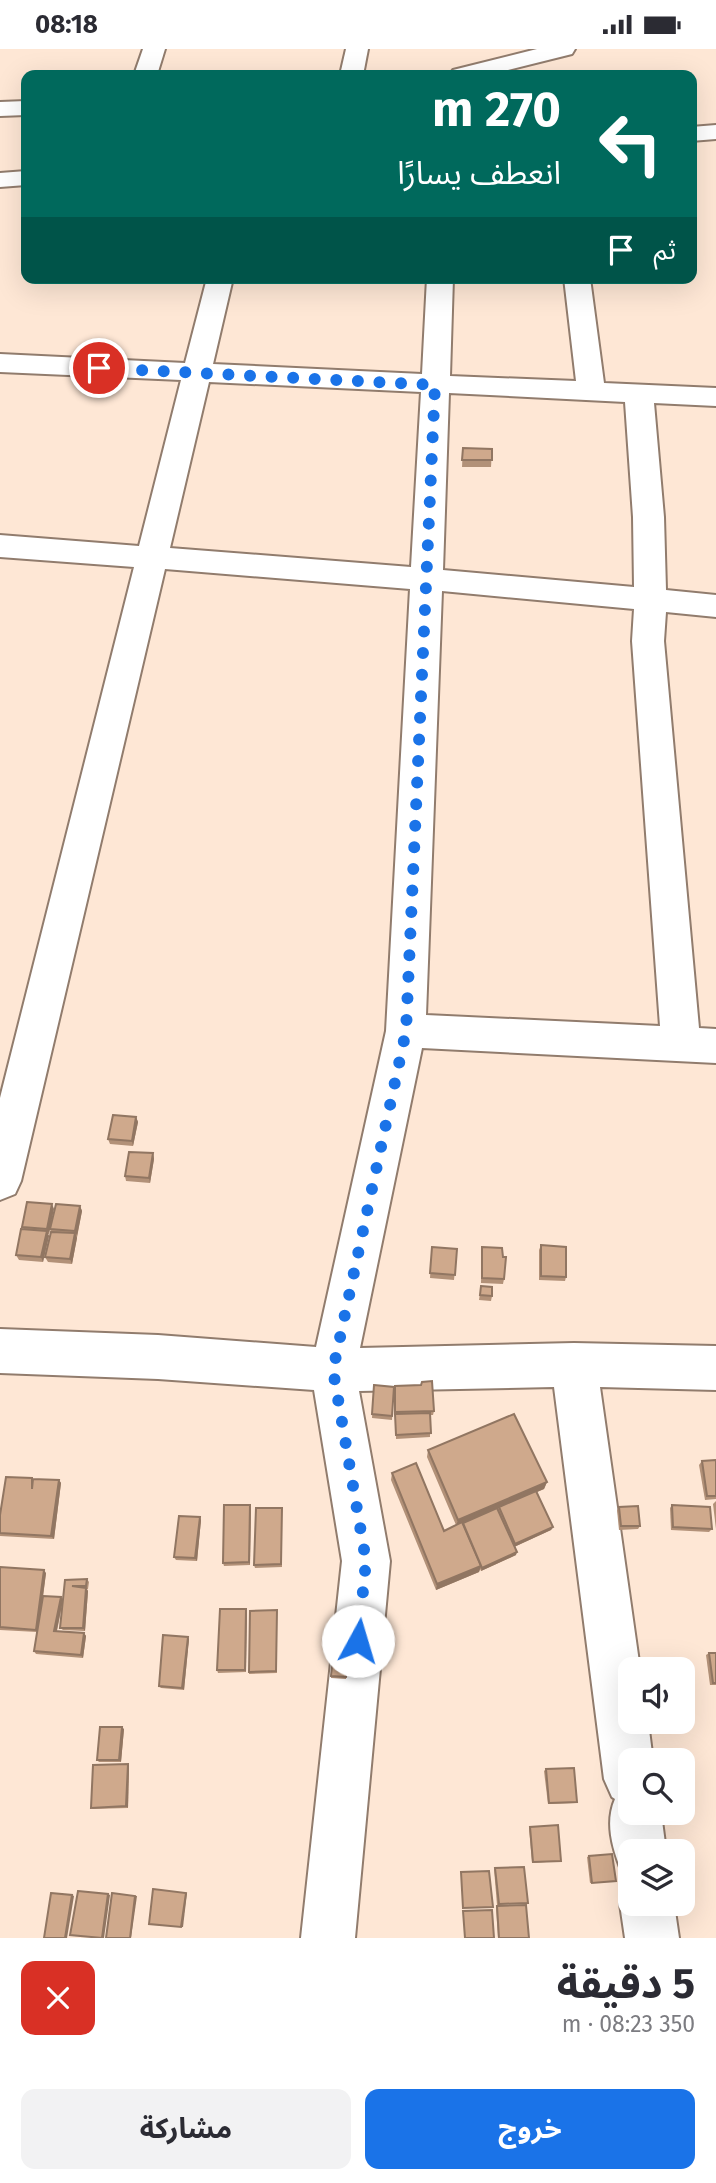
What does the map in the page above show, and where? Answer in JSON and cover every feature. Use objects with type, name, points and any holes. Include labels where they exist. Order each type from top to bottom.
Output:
[{"type":"street","points":[[148,70],[154,49]]},
{"type":"street","points":[[353,70],[357,49]]},
{"type":"street","points":[[480,70],[561,49],[560,70]]},
{"type":"street","points":[[0,109],[21,108]]},
{"type":"street","points":[[697,134],[716,132]]},
{"type":"street","points":[[0,180],[21,179]]},
{"type":"street","points":[[0,1181],[219,284]]},
{"type":"street","points":[[328,1938],[366,1561],[333,1370],[406,1031],[440,284]]},
{"type":"street","points":[[577,284],[591,392]]},
{"type":"street","points":[[0,363],[716,397]]},
{"type":"street","points":[[406,1031],[698,1045],[648,641],[653,601],[652,556],[639,394]]},
{"type":"street","points":[[0,546],[716,605]]},
{"type":"street","points":[[0,1351],[158,1357],[333,1370],[574,1364],[716,1368]]},
{"type":"street","points":[[574,1364],[626,1748]]},
{"type":"street","points":[[649,1916],[652,1938]]},
{"type":"building","points":[[463,448],[492,449],[492,460],[462,460]]},
{"type":"building","points":[[113,1115],[136,1117],[132,1141],[108,1139]]},
{"type":"building","points":[[129,1152],[153,1153],[149,1178],[125,1176]]},
{"type":"building","points":[[27,1202],[52,1204],[47,1229],[22,1227]]},
{"type":"building","points":[[56,1204],[80,1206],[75,1231],[50,1229]]},
{"type":"building","points":[[21,1229],[47,1231],[41,1257],[16,1255]]},
{"type":"building","points":[[51,1232],[75,1233],[70,1259],[45,1257]]},
{"type":"building","points":[[541,1245],[566,1247],[566,1277],[541,1276]]},
{"type":"building","points":[[432,1247],[457,1249],[455,1275],[430,1273]]},
{"type":"building","points":[[482,1247],[502,1248],[503,1257],[506,1257],[504,1279],[482,1278]]},
{"type":"building","points":[[481,1286],[492,1287],[492,1296],[480,1295]]},
{"type":"building","points":[[432,1381],[434,1411],[395,1412],[395,1386],[421,1385],[422,1382]]},
{"type":"building","points":[[374,1385],[394,1387],[392,1416],[372,1414]]},
{"type":"building","points":[[430,1413],[431,1433],[396,1435],[395,1414]]},
{"type":"building","points":[[514,1414],[547,1482],[458,1520],[428,1450]]},
{"type":"building","points":[[716,1460],[716,1496],[707,1496],[702,1461]]},
{"type":"building","points":[[416,1463],[444,1531],[462,1522],[481,1566],[437,1584],[392,1473]]},
{"type":"building","points":[[6,1477],[32,1478],[32,1489],[33,1479],[59,1480],[51,1536],[0,1533]]},
{"type":"building","points":[[536,1491],[553,1527],[515,1544],[499,1507]]},
{"type":"building","points":[[224,1505],[250,1505],[249,1562],[223,1563]]},
{"type":"building","points":[[672,1505],[710,1507],[712,1529],[673,1527]]},
{"type":"building","points":[[638,1506],[640,1526],[621,1526],[619,1507]]},
{"type":"building","points":[[256,1508],[282,1508],[281,1564],[254,1565]]},
{"type":"building","points":[[497,1508],[517,1552],[482,1568],[463,1523]]},
{"type":"building","points":[[179,1516],[200,1517],[195,1558],[174,1557]]},
{"type":"building","points":[[0,1567],[44,1570],[36,1630],[0,1627]]},
{"type":"building","points":[[87,1579],[86,1586],[72,1586],[86,1588],[83,1628],[60,1628],[65,1580]]},
{"type":"building","points":[[43,1596],[61,1597],[54,1631],[84,1633],[81,1655],[34,1651]]},
{"type":"building","points":[[220,1609],[246,1609],[245,1670],[217,1670]]},
{"type":"building","points":[[277,1610],[276,1671],[249,1672],[250,1611]]},
{"type":"building","points":[[336,1624],[351,1625],[346,1677],[331,1676]]},
{"type":"building","points":[[163,1635],[188,1637],[182,1688],[159,1686]]},
{"type":"building","points":[[709,1653],[716,1653],[716,1683],[713,1683]]},
{"type":"building","points":[[100,1727],[122,1727],[119,1760],[97,1760]]},
{"type":"building","points":[[128,1764],[126,1806],[91,1808],[93,1765]]},
{"type":"building","points":[[574,1768],[577,1802],[549,1803],[546,1769]]},
{"type":"building","points":[[558,1825],[561,1861],[533,1862],[530,1827]]},
{"type":"building","points":[[612,1854],[616,1881],[592,1883],[589,1856]]},
{"type":"building","points":[[524,1867],[528,1903],[499,1904],[495,1868]]},
{"type":"building","points":[[489,1871],[493,1907],[463,1908],[461,1872]]},
{"type":"building","points":[[153,1889],[186,1893],[181,1927],[149,1924]]},
{"type":"building","points":[[78,1891],[108,1894],[102,1938],[70,1935]]},
{"type":"building","points":[[51,1893],[72,1895],[65,1938],[44,1938]]},
{"type":"building","points":[[112,1893],[135,1896],[130,1938],[106,1938]]},
{"type":"building","points":[[526,1905],[529,1938],[499,1938],[497,1906]]},
{"type":"building","points":[[492,1910],[494,1938],[465,1938],[463,1911]]},
{"type":"route","points":[[99,368],[435,385],[406,1031],[333,1370],[366,1561],[358,1641]]}]
